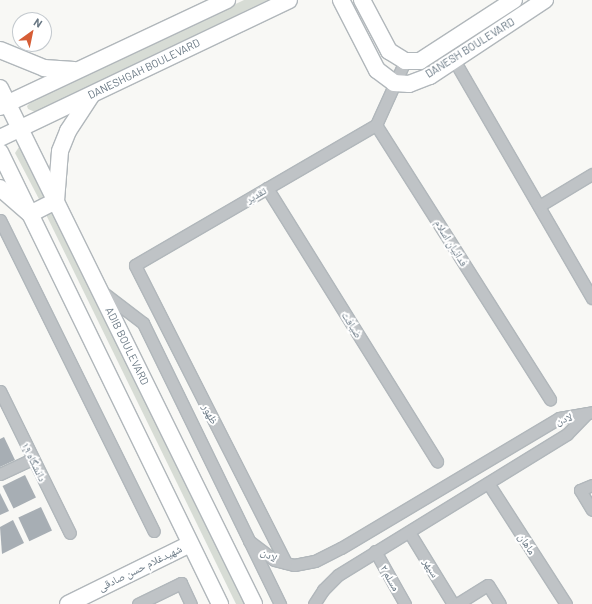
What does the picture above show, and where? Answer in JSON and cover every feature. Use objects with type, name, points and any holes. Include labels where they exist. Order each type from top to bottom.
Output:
[{"type":"main road","points":[[4,105],[227,0]]},
{"type":"main road","name":"DANESHGAH BOULEVARD","points":[[0,138],[289,0]]},
{"type":"main road","points":[[341,0],[377,70],[394,83]]},
{"type":"main road","points":[[362,0],[389,51],[405,61]]},
{"type":"main road","name":"DANESH BOULEVARD","points":[[405,61],[420,61],[514,0]]},
{"type":"main road","name":"DANESH BOULEVARD","points":[[394,83],[409,84],[430,76],[545,0]]},
{"type":"main road","points":[[0,50],[44,68],[78,70]]},
{"type":"main road","name":"ADIB BOULEVARD","points":[[0,88],[4,105],[20,128],[254,604]]},
{"type":"main road","points":[[30,214],[56,201],[60,151],[68,131],[92,94]]},
{"type":"main road","points":[[0,152],[220,604]]},
{"type":"main road","points":[[0,188],[30,214]]},
{"type":"main road","name":"شهیدغلام حسن صادقی","points":[[68,604],[190,544]]},
{"type":"street","points":[[454,60],[592,298]]},
{"type":"street","points":[[376,126],[405,61]]},
{"type":"street","name":"تقدیر","points":[[136,265],[376,126]]},
{"type":"street","name":"فدائیان اسلام","points":[[376,126],[550,399]]},
{"type":"street","points":[[538,206],[592,174]]},
{"type":"street","name":"ضیافت","points":[[267,188],[436,461]]},
{"type":"street","points":[[0,220],[154,531]]},
{"type":"street","name":"ظهور","points":[[136,265],[286,563]]},
{"type":"street","points":[[100,290],[143,323],[280,604]]},
{"type":"street","name":"دانشگاه ۱۹","points":[[0,392],[70,533]]},
{"type":"street","name":"لادن","points":[[249,541],[274,560],[294,565],[315,561],[341,548],[559,418],[590,412]]},
{"type":"street","name":"لادن","points":[[314,604],[323,590],[338,575],[567,434],[590,412]]},
{"type":"street","points":[[0,474],[32,459]]},
{"type":"street","name":"ماهان","points":[[488,483],[566,604]]},
{"type":"street","points":[[592,485],[580,490],[592,510]]},
{"type":"street","name":"سپهر","points":[[409,532],[453,604]]},
{"type":"street","name":"مسلم ۲","points":[[375,551],[405,604]]},
{"type":"street","points":[[138,604],[181,583],[191,604]]},
{"type":"street","points":[[457,604],[488,585],[500,604]]},
{"type":"shaded area","points":[[244,0],[268,0],[35,112],[28,109],[27,106],[31,102]]},
{"type":"shaded area","points":[[19,147],[23,149],[48,197],[40,201],[15,153]]},
{"type":"shaded area","points":[[54,208],[247,603],[236,604],[45,212]]},
{"type":"building","points":[[4,437],[15,460],[0,467],[0,439]]},
{"type":"building","points":[[25,475],[36,497],[13,508],[3,486]]},
{"type":"building","points":[[0,493],[9,511],[0,515]]},
{"type":"building","points":[[41,507],[52,531],[29,541],[18,518]]},
{"type":"building","points":[[13,520],[24,543],[2,554],[0,527]]}]
